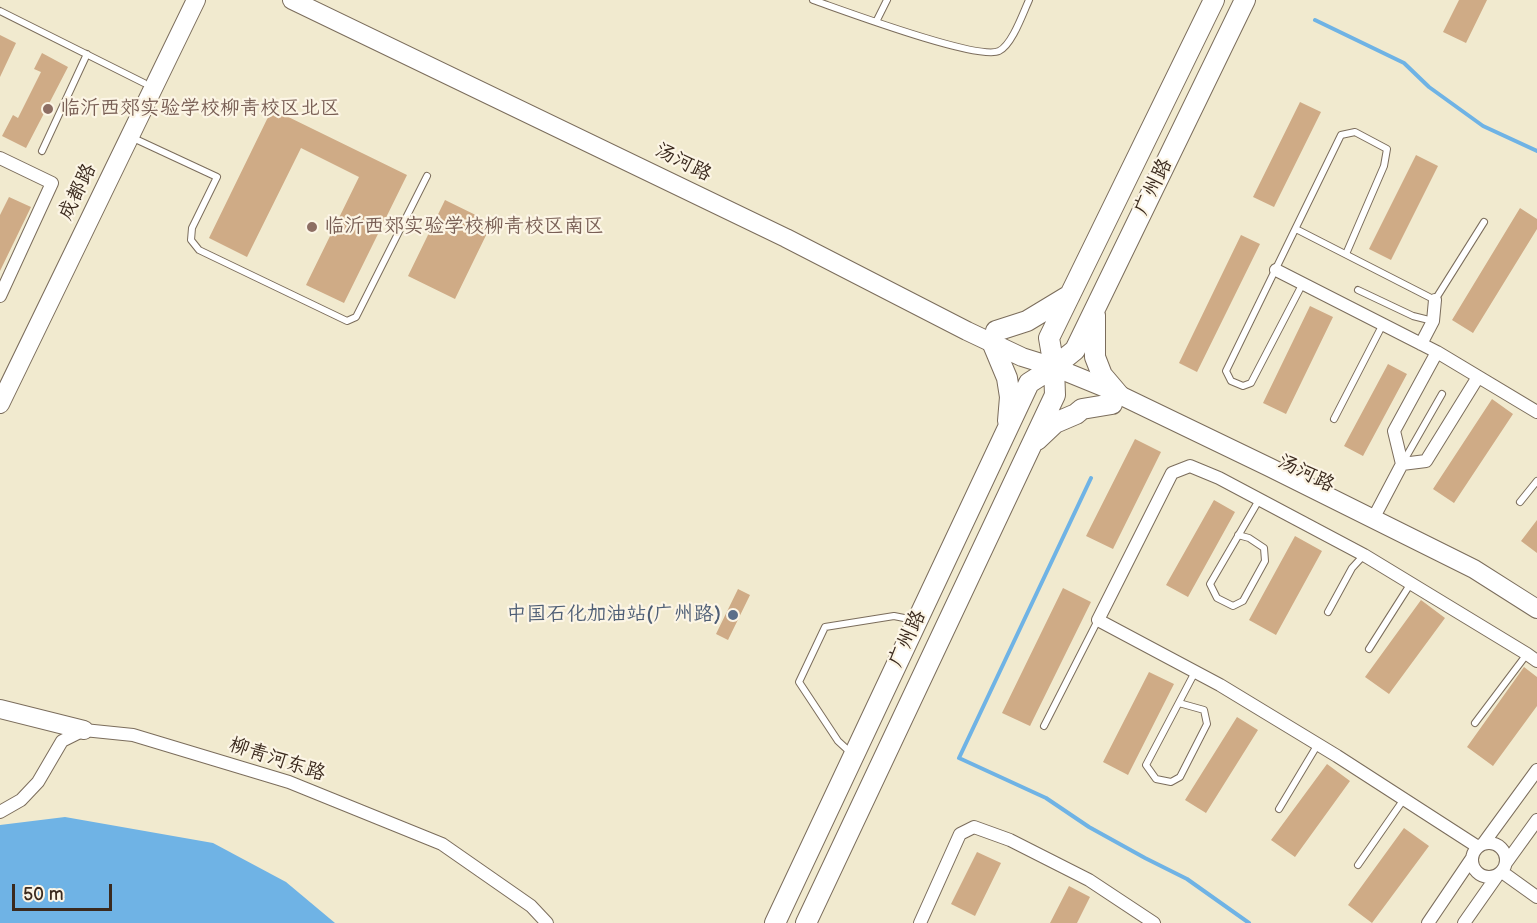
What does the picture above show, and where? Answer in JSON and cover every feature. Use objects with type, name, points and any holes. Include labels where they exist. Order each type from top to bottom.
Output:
[{"type":"main road","name":"广州路","points":[[806,923],[1055,395],[1054,367],[1049,338],[1214,0]]},
{"type":"main road","name":"广州路","points":[[774,923],[1029,383],[1075,350],[1245,0]]},
{"type":"main road","points":[[1007,429],[1010,397],[994,337],[1028,321],[1070,295]]},
{"type":"main road","points":[[1031,446],[1055,423],[1082,409],[1115,400],[1095,357],[1095,307]]},
{"type":"street","name":"成都路","points":[[0,380],[184,0]]},
{"type":"street","name":"成都路","points":[[0,404],[196,0]]},
{"type":"street","name":"汤河路","points":[[292,0],[994,337],[1026,346],[1079,390],[1115,400],[1372,519],[1474,569],[1537,609]]},
{"type":"street","name":"汤河路","points":[[319,0],[791,227],[994,337]]},
{"type":"street","points":[[0,158],[52,183],[0,296]]},
{"type":"street","points":[[1276,270],[1437,352],[1534,407]]},
{"type":"street","points":[[1421,344],[1433,321],[1435,300]]},
{"type":"street","points":[[1372,519],[1402,464],[1394,431],[1437,352]]},
{"type":"street","points":[[1402,464],[1426,460],[1478,377]]},
{"type":"street","name":"汤河路","points":[[1115,400],[1458,575],[1537,624]]},
{"type":"street","points":[[1478,850],[1318,744],[1196,672],[1098,620],[1172,472],[1190,466],[1218,478],[1364,555],[1532,658]]},
{"type":"street","points":[[0,709],[84,730]]},
{"type":"street","points":[[0,812],[21,800],[38,782],[62,741],[84,730]]},
{"type":"street","name":"柳青河东路","points":[[84,730],[134,735],[290,782],[383,819],[442,844],[531,906],[547,923]]},
{"type":"street","points":[[1428,923],[1537,770]]},
{"type":"street","points":[[1464,923],[1537,820]]},
{"type":"street","points":[[920,923],[960,834],[974,827],[1010,840],[1089,879],[1154,923]]},
{"type":"street","points":[[1489,843],[1500,847],[1504,852],[1502,870],[1489,877],[1476,872],[1473,867],[1478,850],[1489,843]]},
{"type":"street","points":[[1502,870],[1537,897]]},
{"type":"lane","points":[[813,0],[951,46],[992,53],[1001,51],[1007,45],[1029,0]]},
{"type":"lane","points":[[876,22],[887,0]]},
{"type":"lane","points":[[0,11],[144,83]]},
{"type":"lane","points":[[42,151],[87,54]]},
{"type":"lane","points":[[1303,283],[1251,383],[1243,386],[1231,381],[1226,371],[1341,135],[1355,132],[1387,149],[1384,166],[1347,254]]},
{"type":"lane","points":[[130,137],[217,177],[192,228],[191,240],[199,250],[347,321],[356,317],[427,176]]},
{"type":"lane","points":[[1296,229],[1435,300],[1484,222]]},
{"type":"lane","points":[[1358,290],[1413,316],[1433,321]]},
{"type":"lane","points":[[1334,419],[1383,324]]},
{"type":"lane","points":[[1402,464],[1442,394]]},
{"type":"lane","points":[[1520,502],[1537,481]]},
{"type":"lane","points":[[1238,535],[1249,538],[1264,548],[1265,561],[1243,601],[1233,606],[1217,598],[1210,584],[1238,535],[1259,500]]},
{"type":"lane","points":[[1328,612],[1353,568],[1364,555]]},
{"type":"lane","points":[[1369,650],[1411,583]]},
{"type":"lane","points":[[854,755],[838,741],[799,682],[825,627],[894,616],[917,621]]},
{"type":"lane","points":[[1044,726],[1098,620]]},
{"type":"lane","points":[[1474,723],[1532,658]]},
{"type":"lane","points":[[1179,703],[1204,710],[1207,724],[1180,777],[1171,782],[1156,779],[1146,765],[1179,703],[1196,672]]},
{"type":"lane","points":[[1279,809],[1318,744]]},
{"type":"lane","points":[[1358,865],[1404,799]]},
{"type":"water","points":[[65,817],[213,843],[286,882],[335,923],[0,923],[0,825]]},
{"type":"building","points":[[1459,0],[1487,0],[1466,43],[1443,32]]},
{"type":"building","points":[[0,35],[16,43],[0,77]]},
{"type":"building","points":[[42,53],[68,67],[26,148],[2,136],[13,115],[18,118],[41,72],[34,69]]},
{"type":"building","points":[[1300,102],[1321,112],[1274,207],[1253,197]]},
{"type":"building","points":[[272,109],[407,175],[344,303],[306,285],[359,177],[301,148],[247,257],[209,238]]},
{"type":"building","points":[[1416,155],[1438,166],[1391,260],[1369,249]]},
{"type":"building","points":[[9,197],[31,207],[0,271],[0,215]]},
{"type":"building","points":[[445,200],[492,223],[455,299],[408,276]]},
{"type":"building","points":[[1520,208],[1537,219],[1537,229],[1473,333],[1452,320]]},
{"type":"building","points":[[1241,235],[1260,244],[1197,372],[1179,363]]},
{"type":"building","points":[[1310,306],[1333,317],[1286,414],[1263,403]]},
{"type":"building","points":[[1388,364],[1407,374],[1363,456],[1344,446]]},
{"type":"building","points":[[1492,399],[1513,414],[1454,503],[1433,489]]},
{"type":"building","points":[[1135,439],[1161,452],[1113,549],[1086,536]]},
{"type":"building","points":[[1214,500],[1235,512],[1188,597],[1166,585]]},
{"type":"building","points":[[1537,520],[1537,553],[1521,541]]},
{"type":"building","points":[[1295,536],[1322,551],[1276,635],[1249,620]]},
{"type":"building","points":[[1063,588],[1091,602],[1030,726],[1002,713]]},
{"type":"building","name":"中国石化加油站(广州路)","points":[[738,589],[750,595],[728,640],[716,634]]},
{"type":"building","points":[[1421,600],[1445,618],[1389,694],[1365,677]]},
{"type":"building","points":[[1524,667],[1537,677],[1537,706],[1493,766],[1467,747]]},
{"type":"building","points":[[1149,672],[1174,684],[1128,775],[1103,762]]},
{"type":"building","points":[[1237,717],[1258,730],[1206,813],[1185,800]]},
{"type":"building","points":[[1327,764],[1350,781],[1295,857],[1271,840]]},
{"type":"building","points":[[1404,828],[1429,846],[1372,923],[1348,905]]},
{"type":"building","points":[[977,852],[1001,863],[975,916],[951,904]]},
{"type":"building","points":[[1069,886],[1090,897],[1077,923],[1050,923]]},
{"type":"waterway","points":[[1315,20],[1404,63],[1429,87],[1483,126],[1537,151]]},
{"type":"waterway","points":[[1091,478],[959,758],[1046,798],[1089,827],[1187,879],[1249,923]]},
{"type":"place","name":"临沂西郊实验学校柳青校区北区","points":[[48,109]]},
{"type":"place","name":"临沂西郊实验学校柳青校区南区","points":[[312,227]]},
{"type":"place","name":"中国石化加油站(广州路)","points":[[733,615]]}]
